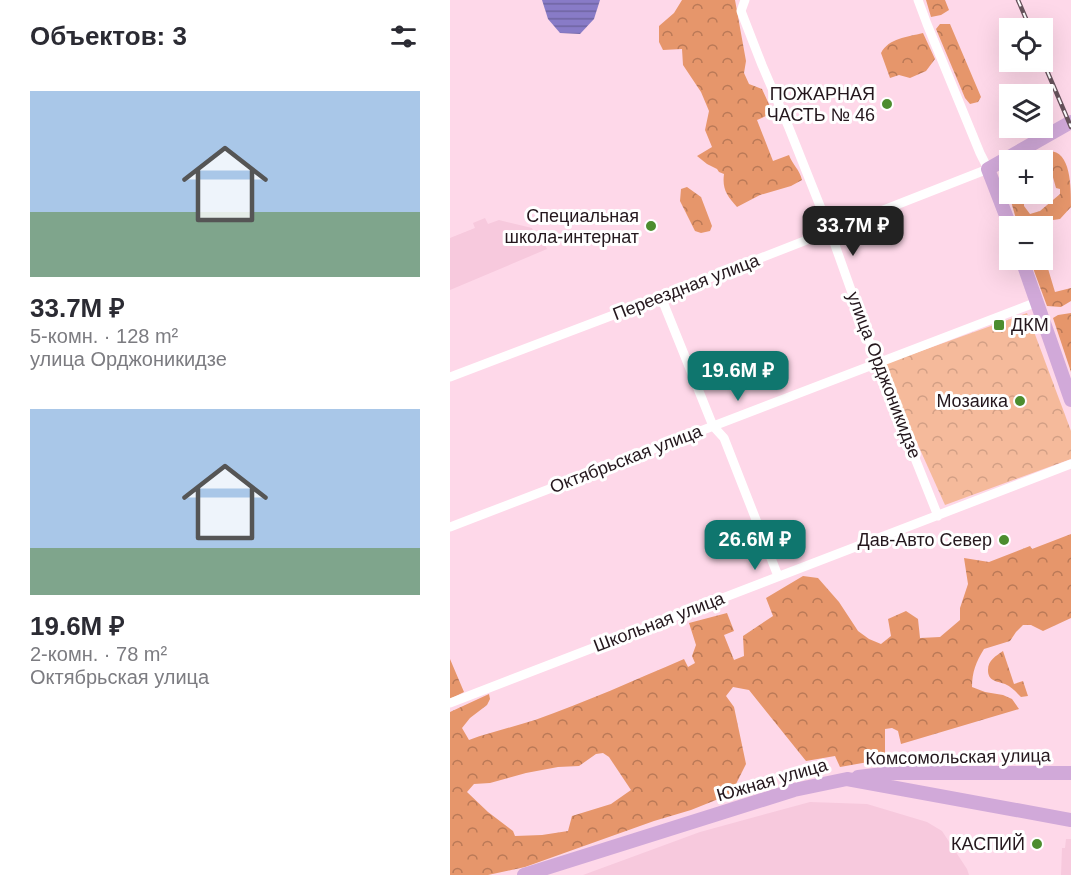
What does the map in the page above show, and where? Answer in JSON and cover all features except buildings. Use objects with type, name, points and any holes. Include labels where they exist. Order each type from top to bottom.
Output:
[{"type":"main road","points":[[1006,216],[988,169],[1071,122]]},
{"type":"main road","points":[[1026,270],[1071,400]]},
{"type":"main road","name":"Комсомольская улица","points":[[847,779],[892,773],[1071,773]]},
{"type":"main road","name":"Южная улица","points":[[524,875],[794,790],[847,779],[1071,820]]},
{"type":"street","name":"улица Орджоникидзе","points":[[745,0],[741,11],[830,231],[877,363],[938,516]]},
{"type":"street","points":[[918,0],[988,169]]},
{"type":"street","name":"Переездная улица","points":[[450,377],[988,169]]},
{"type":"street","points":[[661,297],[713,426],[724,438],[778,576]]},
{"type":"street","name":"Октябрьская улица","points":[[450,527],[1037,302]]},
{"type":"street","name":"Школьная улица","points":[[450,703],[1071,464]]},
{"type":"shaded area","points":[[542,0],[600,0],[594,19],[580,34],[560,33],[548,19]]},
{"type":"shaded area","points":[[485,218],[488,224],[499,220],[532,228],[535,235],[540,234],[547,249],[450,290],[450,238],[475,228],[473,223]]},
{"type":"shaded area","points":[[810,802],[867,804],[927,822],[942,831],[969,875],[583,875],[700,832]]},
{"type":"shaded area","points":[[1066,839],[1071,839],[1071,875],[1061,875],[1062,848],[1065,848]]},
{"type":"green space","points":[[682,0],[735,0],[746,61],[744,73],[749,84],[762,89],[773,113],[757,120],[773,161],[789,155],[802,180],[791,186],[760,195],[737,207],[726,192],[724,174],[697,156],[712,147],[705,130],[709,111],[701,92],[683,65],[682,49],[663,50],[659,42],[659,26],[674,13]]},
{"type":"green space","points":[[926,0],[945,0],[949,10],[931,17]]},
{"type":"green space","points":[[940,24],[950,24],[981,97],[978,102],[970,104],[965,98],[936,29]]},
{"type":"green space","points":[[923,33],[935,59],[926,71],[910,78],[899,75],[890,78],[881,53],[884,48],[899,39]]},
{"type":"green space","points":[[1053,152],[1062,157],[1066,163],[1070,180],[1071,207],[1060,219],[1053,220],[1053,216],[1015,216],[1012,204],[1024,204],[1030,214],[1040,211],[1048,204],[1053,204],[1053,200],[1060,194],[1060,189],[1056,188],[1053,177]]},
{"type":"green space","points":[[687,187],[701,197],[712,226],[710,231],[701,233],[695,231],[680,201],[681,189]]},
{"type":"green space","points":[[1034,270],[1048,270],[1055,292],[1071,288],[1071,301],[1061,307],[1047,306]]},
{"type":"green space","points":[[1027,313],[1071,431],[1071,459],[945,505],[882,365]]},
{"type":"green space","points":[[1071,313],[1071,372],[1053,318]]},
{"type":"green space","points":[[1071,534],[1071,618],[1043,631],[1031,625],[1023,625],[1010,641],[984,649],[975,667],[972,682],[972,687],[1012,699],[1019,709],[901,744],[898,731],[892,728],[885,729],[885,759],[840,767],[835,756],[806,761],[749,690],[733,687],[726,696],[734,707],[746,764],[731,794],[525,867],[488,875],[450,875],[450,712],[489,694],[490,699],[487,705],[470,718],[462,728],[469,740],[554,713],[684,659],[688,667],[695,663],[692,656],[696,645],[689,623],[727,613],[734,631],[724,635],[734,660],[744,656],[743,636],[773,616],[766,598],[803,576],[818,578],[839,602],[858,631],[869,639],[881,644],[891,636],[888,619],[906,611],[918,619],[920,638],[940,637],[960,620],[960,608],[968,584],[964,558],[989,562],[1030,546],[1032,549]],"holes":[[[603,753],[609,757],[631,790],[611,804],[572,816],[568,831],[515,836],[513,831],[467,792],[474,784],[490,783],[558,767],[579,766],[596,754]]]},
{"type":"green space","points":[[1003,651],[1014,684],[1023,681],[1028,696],[1021,697],[1010,687],[989,676],[989,664]]},
{"type":"green space","points":[[450,659],[464,692],[450,699]]},
{"type":"railway","points":[[1018,0],[1026,18]]},
{"type":"railway","points":[[1048,72],[1071,127]]},
{"type":"place","name":"ПОЖАРНАЯ ЧАСТЬ № 46","points":[[887,104]]},
{"type":"place","name":"Специальная школа-интернат","points":[[651,226]]},
{"type":"place","name":"ДКМ","points":[[999,325]]},
{"type":"place","name":"Мозаика","points":[[1020,401]]},
{"type":"place","name":"Дав-Авто Север","points":[[1004,540]]},
{"type":"place","name":"КАСПИЙ","points":[[1037,844]]}]
